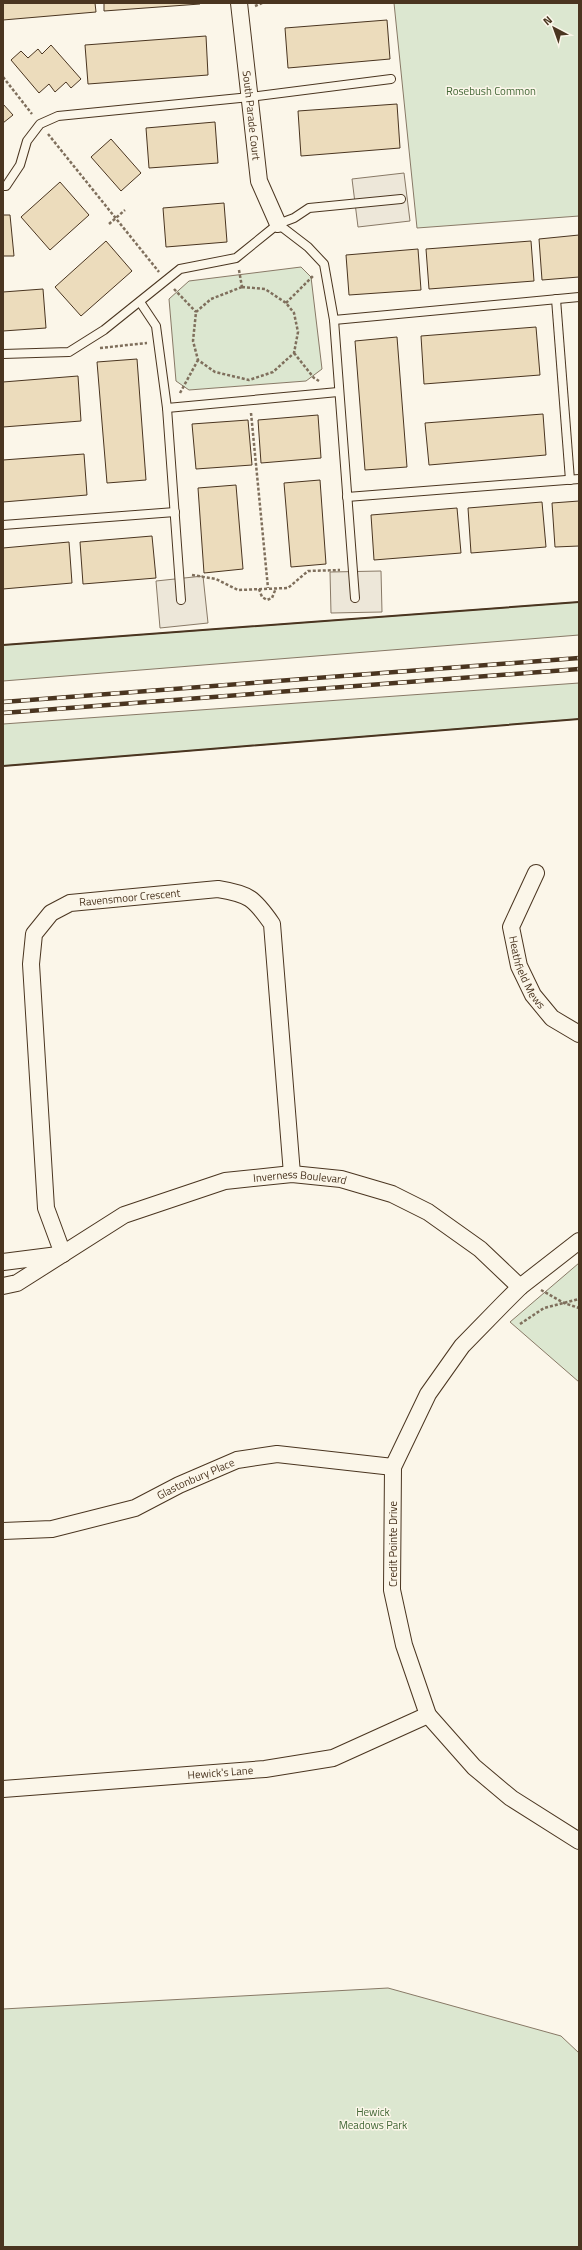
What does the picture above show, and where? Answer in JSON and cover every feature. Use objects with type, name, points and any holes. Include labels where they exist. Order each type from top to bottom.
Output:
[{"type":"street","name":"South Parade Court","points":[[239,3],[259,180],[278,224]]},
{"type":"street","name":"Heathfield Mews","points":[[536,873],[511,927],[519,966],[533,995],[552,1018],[579,1034]]},
{"type":"street","name":"Ravensmoor Crescent","points":[[64,1254],[46,1208],[31,964],[34,934],[51,913],[70,903],[218,889],[242,893],[258,904],[272,924],[292,1174]]},
{"type":"street","name":"Inverness Boulevard","points":[[3,1286],[17,1283],[124,1214],[169,1198],[225,1181],[292,1174],[340,1179],[392,1194],[428,1212],[480,1248],[520,1287]]},
{"type":"street","name":"Credit Pointe Drive","points":[[579,1241],[520,1287],[462,1346],[428,1394],[393,1468],[392,1590],[404,1645],[428,1715],[474,1766],[512,1798],[579,1841]]},
{"type":"street","name":"Inverness Boulevard","points":[[3,1262],[64,1254]]},
{"type":"street","name":"Glastonbury Place","points":[[3,1531],[52,1529],[135,1508],[179,1485],[237,1460],[277,1454],[393,1468]]},
{"type":"street","name":"Hewick's Lane","points":[[3,1789],[265,1769],[333,1758],[428,1715]]},
{"type":"lane","points":[[3,186],[6,186],[20,165],[27,141],[40,124],[58,116],[250,97],[391,79]]},
{"type":"lane","points":[[3,354],[69,352],[82,345],[140,302],[180,269],[236,258],[278,224],[294,218],[309,208],[401,199]]},
{"type":"lane","points":[[278,224],[308,247],[324,264],[334,320],[338,392],[355,598]]},
{"type":"lane","points":[[334,320],[579,297]]},
{"type":"lane","points":[[347,497],[575,480],[556,299]]},
{"type":"lane","points":[[140,302],[156,326],[167,408],[181,600]]},
{"type":"lane","points":[[167,408],[338,392]]},
{"type":"lane","points":[[3,525],[175,512]]},
{"type":"path","points":[[3,77],[166,280],[196,312]]},
{"type":"path","points":[[109,224],[125,210]]},
{"type":"path","points":[[236,258],[242,287]]},
{"type":"path","points":[[286,303],[324,264]]},
{"type":"path","points":[[242,287],[265,289],[286,303],[294,313],[298,332],[294,353],[273,372],[249,380],[215,372],[198,360],[193,341],[196,312],[211,299],[242,287]]},
{"type":"path","points":[[82,345],[104,349],[158,341]]},
{"type":"path","points":[[294,353],[314,378],[338,392]]},
{"type":"path","points":[[167,408],[183,390],[198,360]]},
{"type":"path","points":[[249,380],[268,588]]},
{"type":"path","points":[[179,573],[216,579],[238,590],[288,588],[308,571],[353,570]]},
{"type":"path","points":[[259,589],[262,597],[267,600],[272,598],[276,588]]},
{"type":"path","points":[[541,1290],[564,1303],[579,1308]]},
{"type":"path","points":[[520,1324],[544,1308],[579,1300]]},
{"type":"green space","name":"Rosebush Common","points":[[394,3],[579,3],[579,216],[417,228]]},
{"type":"green space","points":[[301,267],[311,277],[322,369],[306,381],[189,390],[176,381],[169,299],[189,281]]},
{"type":"green space","points":[[579,602],[579,635],[3,681],[3,645]]},
{"type":"green space","points":[[579,683],[579,719],[3,766],[3,724]]},
{"type":"green space","points":[[579,1263],[579,1382],[510,1322]]},
{"type":"green space","name":"Hewick Meadows Park","points":[[388,1988],[561,2036],[579,2053],[579,2247],[3,2247],[3,2009]]},
{"type":"shaded area","points":[[404,173],[410,221],[358,227],[352,179]]},
{"type":"shaded area","points":[[381,571],[382,612],[331,613],[330,572]]},
{"type":"shaded area","points":[[203,576],[208,623],[160,628],[156,581]]},
{"type":"building","points":[[3,3],[95,3],[96,12],[3,20]]},
{"type":"building","points":[[104,3],[200,3],[200,4],[104,11]]},
{"type":"building","points":[[387,20],[390,59],[288,68],[285,28]]},
{"type":"building","points":[[206,36],[208,75],[88,84],[85,45]]},
{"type":"building","points":[[51,45],[81,79],[71,88],[66,82],[55,92],[49,84],[39,93],[11,60],[21,51],[28,58],[38,49],[42,54]]},
{"type":"building","points":[[3,104],[13,115],[3,123]]},
{"type":"building","points":[[397,104],[400,148],[301,156],[298,111]]},
{"type":"building","points":[[215,122],[218,163],[149,168],[146,128]]},
{"type":"building","points":[[111,139],[141,173],[121,191],[91,157]]},
{"type":"building","points":[[60,182],[89,215],[50,250],[21,217]]},
{"type":"building","points":[[224,203],[227,242],[166,247],[163,208]]},
{"type":"building","points":[[3,215],[10,215],[14,256],[3,256]]},
{"type":"building","points":[[579,235],[579,277],[542,280],[539,239]]},
{"type":"building","points":[[106,241],[132,271],[81,316],[55,287]]},
{"type":"building","points":[[531,241],[534,281],[429,289],[426,249]]},
{"type":"building","points":[[418,249],[421,290],[349,295],[346,255]]},
{"type":"building","points":[[43,289],[46,328],[3,331],[3,292]]},
{"type":"building","points":[[536,327],[540,375],[424,384],[421,336]]},
{"type":"building","points":[[397,337],[407,467],[365,470],[355,341]]},
{"type":"building","points":[[137,359],[146,480],[107,483],[97,362]]},
{"type":"building","points":[[78,376],[81,421],[3,427],[3,382]]},
{"type":"building","points":[[543,414],[546,455],[429,465],[425,423]]},
{"type":"building","points":[[318,415],[321,458],[261,463],[258,420]]},
{"type":"building","points":[[248,420],[252,465],[196,469],[192,424]]},
{"type":"building","points":[[84,454],[87,495],[3,502],[3,460]]},
{"type":"building","points":[[320,480],[326,564],[291,567],[284,483]]},
{"type":"building","points":[[236,485],[243,569],[204,573],[198,488]]},
{"type":"building","points":[[579,501],[579,546],[555,547],[552,503]]},
{"type":"building","points":[[542,502],[546,547],[471,553],[468,508]]},
{"type":"building","points":[[457,508],[461,553],[374,560],[371,515]]},
{"type":"building","points":[[152,536],[156,578],[83,584],[80,542]]},
{"type":"building","points":[[69,542],[72,583],[3,589],[3,548]]},
{"type":"railway","points":[[3,702],[579,658]]},
{"type":"railway","points":[[3,713],[579,669]]},
{"type":"wall","points":[[3,645],[579,602]]},
{"type":"wall","points":[[3,766],[579,719]]}]
